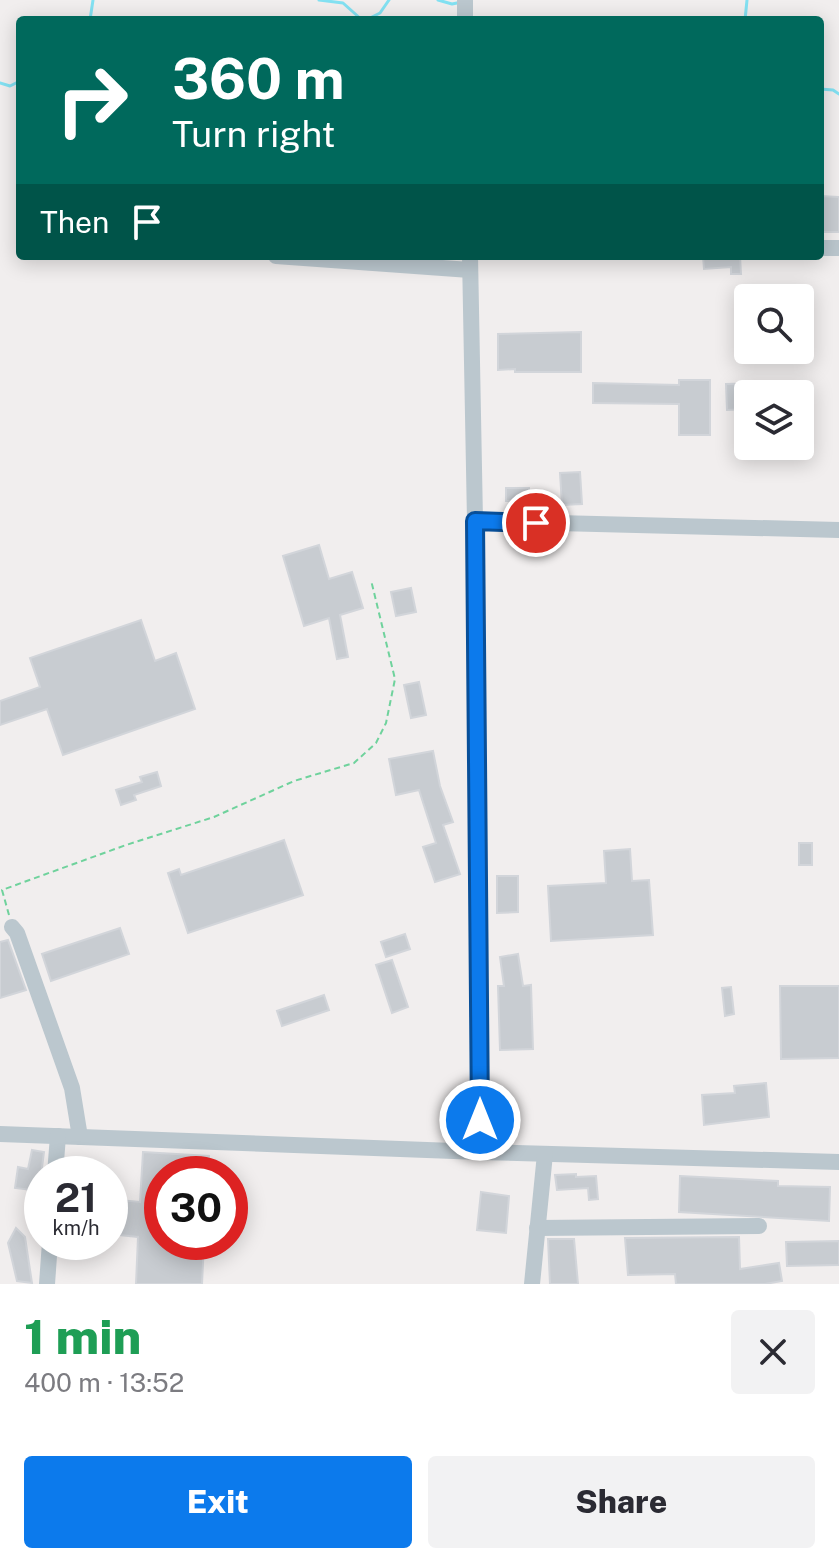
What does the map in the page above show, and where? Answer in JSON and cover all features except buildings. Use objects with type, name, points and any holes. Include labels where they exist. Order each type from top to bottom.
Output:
[{"type":"street","points":[[387,260],[470,263],[480,1152]]},
{"type":"street","points":[[475,521],[839,530]]},
{"type":"street","points":[[12,927],[17,933],[72,1088],[80,1137]]},
{"type":"street","points":[[0,1134],[839,1162]]},
{"type":"street","points":[[56,1156],[58,1136]]},
{"type":"street","points":[[532,1284],[545,1154]]},
{"type":"street","points":[[537,1228],[759,1226]]},
{"type":"street","points":[[47,1284],[49,1260]]},
{"type":"path","points":[[12,927],[2,890],[214,817],[294,781],[354,763],[376,743],[386,723],[395,679],[371,580]]},
{"type":"waterway","points":[[91,16],[93,0]]},
{"type":"waterway","points":[[319,0],[343,3],[358,16]]},
{"type":"waterway","points":[[374,16],[389,0]]},
{"type":"waterway","points":[[438,0],[457,3]]},
{"type":"waterway","points":[[745,16],[747,0]]},
{"type":"waterway","points":[[0,83],[10,86],[16,83]]},
{"type":"waterway","points":[[824,89],[839,94]]},
{"type":"route","points":[[480,1120],[475,521],[536,523]]}]
